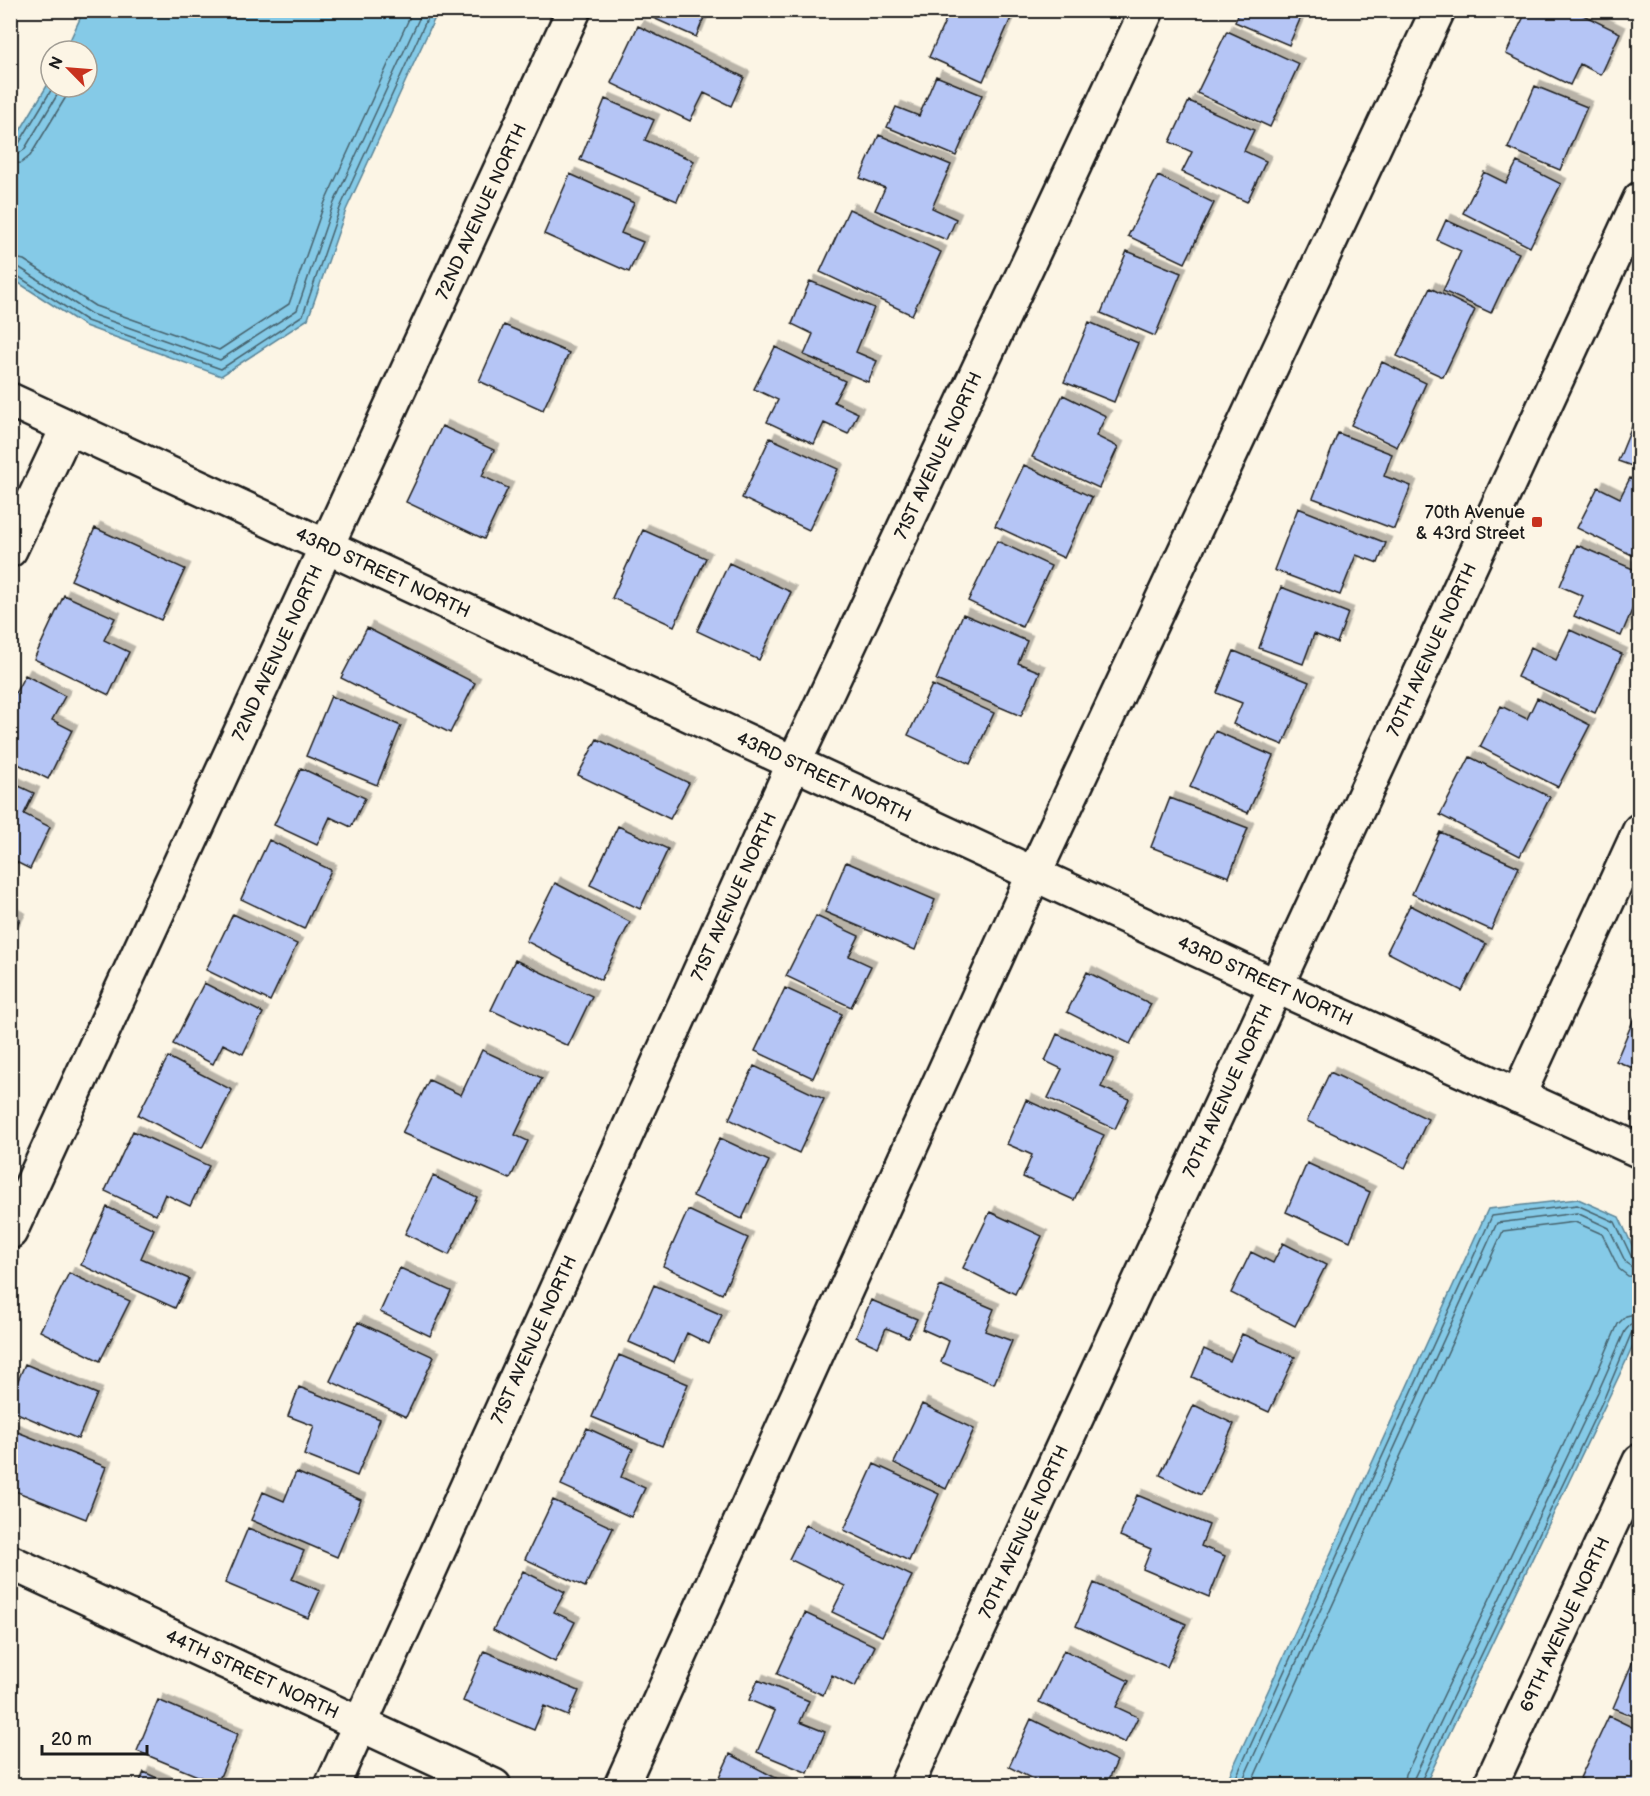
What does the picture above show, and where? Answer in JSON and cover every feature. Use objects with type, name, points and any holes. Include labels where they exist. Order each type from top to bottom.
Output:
[{"type":"street","name":"72ND AVENUE NORTH","points":[[10,1232],[574,10]]},
{"type":"street","name":"71ST AVENUE NORTH","points":[[332,1785],[794,763],[1147,10]]},
{"type":"street","points":[[621,1785],[1034,874],[1438,10]]},
{"type":"street","name":"70TH AVENUE NORTH","points":[[906,1785],[1640,198]]},
{"type":"street","name":"43RD STREET NORTH","points":[[10,400],[1276,986],[1640,1151]]},
{"type":"street","points":[[10,550],[68,427]]},
{"type":"street","points":[[1518,1096],[1640,830]]},
{"type":"street","name":"69TH AVENUE NORTH","points":[[1490,1785],[1640,1461]]},
{"type":"street","name":"44TH STREET NORTH","points":[[10,1562],[494,1785]]},
{"type":"water","points":[[84,10],[438,11],[346,210],[308,319],[221,376],[85,326],[11,278],[11,146],[39,99],[99,99],[99,39],[71,39]]},
{"type":"water","points":[[1578,1199],[1619,1217],[1639,1260],[1640,1324],[1636,1340],[1425,1785],[1225,1785],[1488,1209]]},
{"type":"building","points":[[643,10],[707,10],[696,37],[642,13]]},
{"type":"building","points":[[950,10],[995,10],[1011,18],[983,81],[929,57]]},
{"type":"building","points":[[1240,10],[1304,10],[1289,45],[1235,22]]},
{"type":"building","points":[[1527,10],[1573,10],[1620,33],[1601,75],[1580,64],[1570,85],[1506,54]]},
{"type":"building","points":[[638,26],[744,77],[731,106],[704,93],[690,121],[611,83]]},
{"type":"building","points":[[1227,31],[1299,64],[1270,127],[1197,93]]},
{"type":"building","points":[[936,76],[982,95],[956,156],[887,127],[896,107],[919,116]]},
{"type":"building","points":[[1535,86],[1587,107],[1560,170],[1508,148]]},
{"type":"building","points":[[605,99],[654,120],[645,140],[694,161],[677,201],[580,160]]},
{"type":"building","points":[[1189,101],[1254,130],[1244,151],[1266,161],[1247,202],[1182,172],[1192,152],[1170,142]]},
{"type":"building","points":[[879,135],[951,165],[932,208],[956,219],[947,240],[875,210],[885,188],[860,178]]},
{"type":"building","points":[[1517,162],[1561,184],[1530,247],[1463,213],[1484,172],[1506,183]]},
{"type":"building","points":[[570,174],[634,203],[621,233],[643,242],[629,272],[544,234]]},
{"type":"building","points":[[1158,176],[1214,203],[1185,263],[1128,236]]},
{"type":"building","points":[[849,209],[941,252],[912,315],[820,272]]},
{"type":"building","points":[[1446,220],[1519,253],[1491,313],[1443,291],[1461,251],[1437,240]]},
{"type":"building","points":[[1127,251],[1181,273],[1155,336],[1101,313]]},
{"type":"building","points":[[810,281],[874,308],[856,352],[877,361],[868,382],[804,355],[813,334],[792,324]]},
{"type":"building","points":[[1430,288],[1475,310],[1443,377],[1397,356]]},
{"type":"building","points":[[1089,322],[1138,343],[1114,402],[1064,382]]},
{"type":"building","points":[[504,325],[569,353],[543,410],[479,381]]},
{"type":"building","points":[[775,347],[845,381],[834,402],[858,413],[848,434],[824,423],[814,444],[767,422],[778,400],[754,389]]},
{"type":"building","points":[[1382,362],[1426,383],[1397,447],[1351,425]]},
{"type":"building","points":[[1063,395],[1106,416],[1096,436],[1118,447],[1099,488],[1032,457]]},
{"type":"building","points":[[1640,407],[1640,469],[1618,461]]},
{"type":"building","points":[[442,426],[494,450],[482,476],[508,488],[484,539],[406,502]]},
{"type":"building","points":[[1338,433],[1392,454],[1384,476],[1411,486],[1394,529],[1313,498]]},
{"type":"building","points":[[770,438],[838,469],[809,530],[742,498]]},
{"type":"building","points":[[1024,465],[1092,497],[1064,558],[995,526]]},
{"type":"building","points":[[1630,478],[1640,483],[1640,559],[1577,528],[1598,487],[1620,498]]},
{"type":"building","points":[[1298,508],[1386,543],[1378,563],[1356,555],[1340,595],[1274,570]]},
{"type":"building","points":[[95,528],[185,569],[161,620],[71,580]]},
{"type":"building","points":[[643,530],[706,558],[674,626],[612,598]]},
{"type":"building","points":[[997,541],[1051,566],[1022,627],[968,601]]},
{"type":"building","points":[[1577,545],[1640,572],[1640,591],[1621,636],[1574,616],[1583,596],[1560,586]]},
{"type":"building","points":[[729,563],[791,592],[759,660],[697,631]]},
{"type":"building","points":[[1281,587],[1348,613],[1337,643],[1314,634],[1303,664],[1259,648]]},
{"type":"building","points":[[64,595],[115,618],[104,640],[129,652],[109,695],[34,659]]},
{"type":"building","points":[[963,614],[1027,641],[1018,663],[1040,672],[1021,716],[936,680]]},
{"type":"building","points":[[367,628],[475,683],[450,733],[341,678]]},
{"type":"building","points":[[1570,630],[1622,654],[1595,713],[1517,677],[1531,647],[1556,660]]},
{"type":"building","points":[[1234,651],[1309,682],[1283,745],[1233,724],[1242,703],[1217,693]]},
{"type":"building","points":[[25,675],[65,696],[52,720],[72,730],[48,779],[10,760],[10,703]]},
{"type":"building","points":[[932,685],[994,713],[970,764],[908,735]]},
{"type":"building","points":[[331,696],[401,726],[377,785],[306,756]]},
{"type":"building","points":[[1537,698],[1590,725],[1558,787],[1480,747],[1501,706],[1527,719]]},
{"type":"building","points":[[1215,731],[1273,756],[1248,813],[1190,787]]},
{"type":"building","points":[[597,739],[689,783],[670,819],[578,775]]},
{"type":"building","points":[[1470,757],[1550,797],[1520,856],[1440,815]]},
{"type":"building","points":[[301,768],[365,798],[351,827],[330,817],[317,845],[274,825]]},
{"type":"building","points":[[10,782],[34,793],[24,814],[50,827],[30,869],[10,859]]},
{"type":"building","points":[[1170,798],[1248,828],[1229,877],[1151,847]]},
{"type":"building","points":[[618,826],[668,849],[640,909],[590,885]]},
{"type":"building","points":[[1440,832],[1519,867],[1491,930],[1412,894]]},
{"type":"building","points":[[269,840],[331,870],[304,929],[241,899]]},
{"type":"building","points":[[846,862],[935,900],[915,950],[825,912]]},
{"type":"building","points":[[555,883],[630,922],[601,980],[526,941]]},
{"type":"building","points":[[1410,905],[1486,944],[1462,991],[1387,952]]},
{"type":"building","points":[[10,914],[20,919],[10,938]]},
{"type":"building","points":[[233,914],[297,944],[270,1001],[206,970]]},
{"type":"building","points":[[816,916],[859,936],[849,956],[871,966],[851,1007],[786,976]]},
{"type":"building","points":[[515,960],[592,996],[568,1046],[491,1010]]},
{"type":"building","points":[[1087,972],[1151,1004],[1130,1044],[1067,1012]]},
{"type":"building","points":[[204,983],[263,1013],[243,1054],[223,1044],[213,1064],[173,1044]]},
{"type":"building","points":[[785,988],[842,1014],[813,1078],[755,1051]]},
{"type":"building","points":[[1638,1009],[1640,1010],[1640,1071],[1616,1061]]},
{"type":"building","points":[[1057,1034],[1114,1059],[1101,1087],[1129,1099],[1115,1129],[1048,1098],[1062,1069],[1045,1061]]},
{"type":"building","points":[[482,1050],[542,1078],[515,1135],[528,1141],[510,1179],[402,1133],[429,1080],[461,1095]]},
{"type":"building","points":[[168,1057],[232,1090],[202,1148],[138,1115]]},
{"type":"building","points":[[754,1066],[824,1099],[799,1153],[729,1119]]},
{"type":"building","points":[[1330,1072],[1428,1119],[1405,1168],[1307,1121]]},
{"type":"building","points":[[1026,1100],[1104,1135],[1074,1200],[1023,1177],[1032,1155],[1007,1144]]},
{"type":"building","points":[[133,1131],[209,1166],[190,1206],[165,1194],[156,1215],[105,1191]]},
{"type":"building","points":[[720,1138],[769,1161],[742,1219],[693,1196]]},
{"type":"building","points":[[1307,1163],[1370,1192],[1350,1241],[1286,1212]]},
{"type":"building","points":[[433,1176],[477,1197],[449,1255],[405,1234]]},
{"type":"building","points":[[107,1207],[154,1229],[141,1258],[189,1279],[175,1308],[81,1265]]},
{"type":"building","points":[[688,1210],[748,1238],[722,1294],[663,1266]]},
{"type":"building","points":[[990,1212],[1042,1236],[1015,1294],[963,1268]]},
{"type":"building","points":[[1283,1243],[1326,1265],[1295,1326],[1231,1293],[1251,1252],[1273,1263]]},
{"type":"building","points":[[400,1268],[451,1291],[430,1336],[380,1312]]},
{"type":"building","points":[[69,1273],[130,1301],[100,1361],[40,1331]]},
{"type":"building","points":[[654,1285],[722,1315],[709,1344],[687,1333],[674,1362],[629,1342]]},
{"type":"building","points":[[940,1286],[994,1309],[985,1331],[1012,1341],[994,1384],[941,1362],[949,1341],[922,1329]]},
{"type":"building","points":[[871,1300],[917,1319],[908,1337],[886,1328],[878,1347],[856,1337]]},
{"type":"building","points":[[358,1322],[434,1357],[406,1417],[330,1381]]},
{"type":"building","points":[[1242,1334],[1295,1357],[1269,1412],[1192,1377],[1204,1349],[1230,1361]]},
{"type":"building","points":[[619,1355],[688,1384],[662,1446],[592,1417]]},
{"type":"building","points":[[25,1364],[97,1394],[78,1439],[10,1410],[10,1399]]},
{"type":"building","points":[[299,1387],[380,1419],[357,1476],[304,1455],[314,1426],[288,1416]]},
{"type":"building","points":[[922,1404],[974,1429],[946,1489],[894,1463]]},
{"type":"building","points":[[1194,1405],[1234,1424],[1201,1495],[1160,1475]]},
{"type":"building","points":[[587,1428],[633,1449],[621,1477],[645,1488],[631,1517],[561,1485]]},
{"type":"building","points":[[10,1429],[106,1467],[86,1519],[10,1489]]},
{"type":"building","points":[[874,1464],[939,1494],[909,1561],[844,1530]]},
{"type":"building","points":[[296,1472],[361,1500],[337,1557],[251,1520],[263,1492],[284,1501]]},
{"type":"building","points":[[1137,1495],[1209,1525],[1201,1546],[1225,1556],[1209,1597],[1143,1569],[1151,1549],[1120,1536]]},
{"type":"building","points":[[553,1500],[613,1528],[585,1587],[525,1559]]},
{"type":"building","points":[[806,1525],[912,1576],[882,1636],[832,1612],[845,1586],[789,1559]]},
{"type":"building","points":[[248,1528],[304,1551],[292,1579],[320,1591],[308,1618],[225,1583]]},
{"type":"building","points":[[523,1571],[565,1592],[554,1612],[575,1622],[555,1662],[493,1630]]},
{"type":"building","points":[[1094,1583],[1186,1624],[1167,1667],[1076,1626]]},
{"type":"building","points":[[805,1613],[875,1646],[855,1687],[832,1675],[823,1695],[777,1674]]},
{"type":"building","points":[[1640,1647],[1640,1719],[1613,1708]]},
{"type":"building","points":[[1064,1650],[1129,1681],[1116,1707],[1138,1717],[1125,1743],[1039,1702]]},
{"type":"building","points":[[484,1651],[579,1691],[568,1716],[544,1706],[534,1730],[463,1701]]},
{"type":"building","points":[[758,1680],[809,1701],[800,1722],[825,1732],[808,1773],[757,1752],[775,1711],[749,1700]]},
{"type":"building","points":[[158,1700],[238,1734],[217,1784],[137,1751]]},
{"type":"building","points":[[1609,1716],[1640,1731],[1640,1786],[1595,1786],[1580,1778]]},
{"type":"building","points":[[1031,1719],[1117,1761],[1106,1786],[1046,1786],[1009,1767]]},
{"type":"building","points":[[730,1754],[791,1786],[730,1786],[718,1780]]},
{"type":"building","points":[[144,1772],[174,1786],[138,1786]]},
{"type":"place","name":"70th Avenue & 43rd Street","points":[[1537,522]]}]
